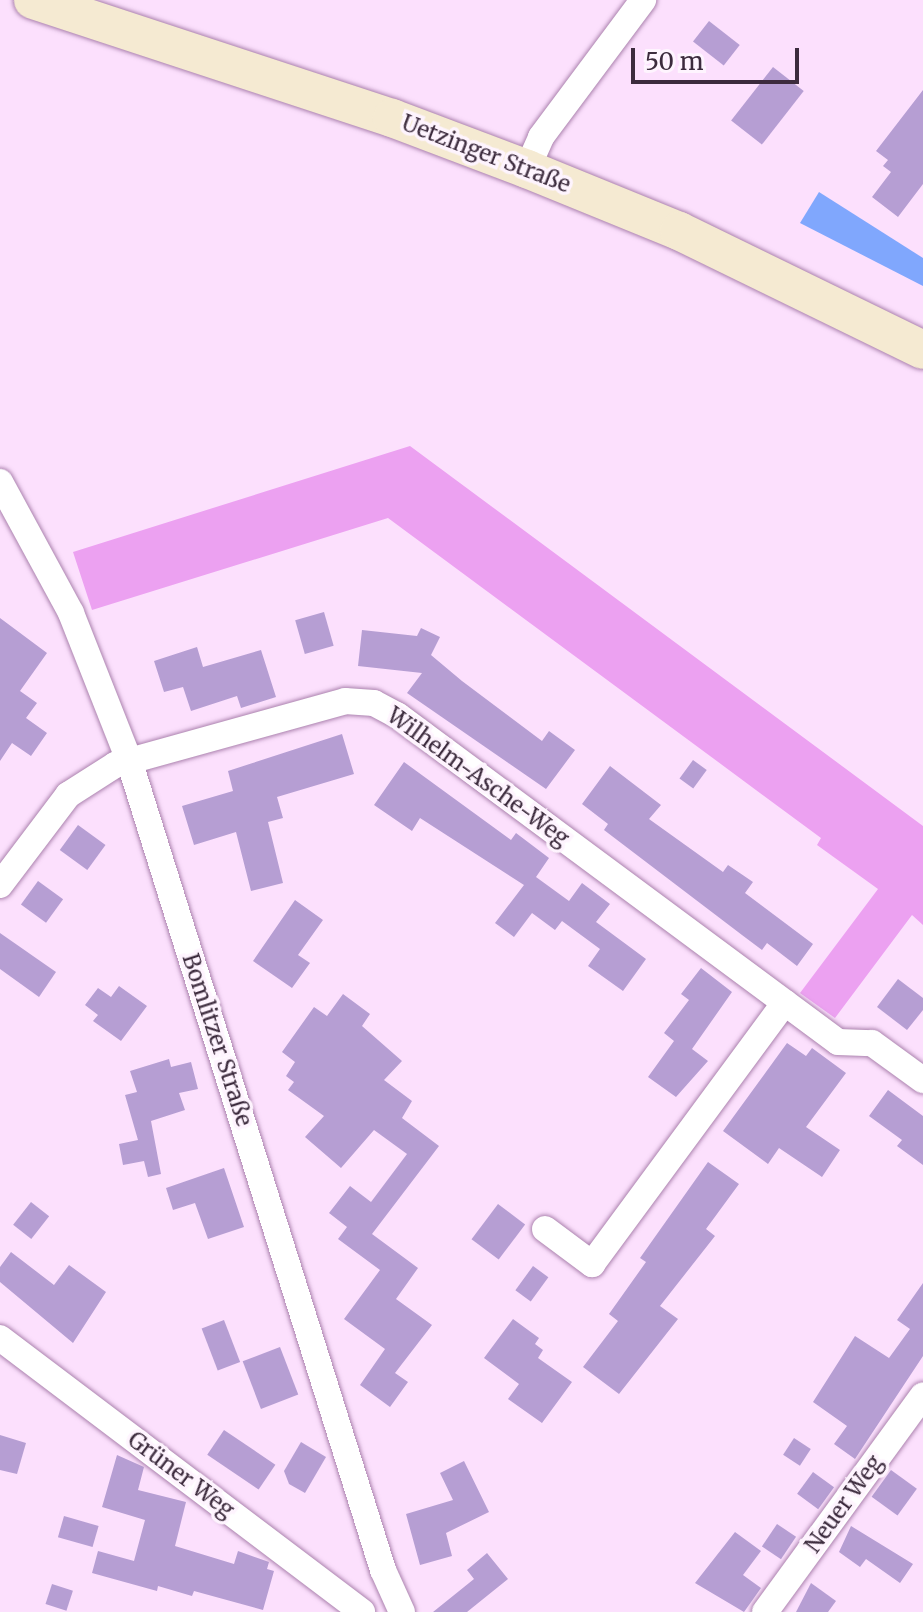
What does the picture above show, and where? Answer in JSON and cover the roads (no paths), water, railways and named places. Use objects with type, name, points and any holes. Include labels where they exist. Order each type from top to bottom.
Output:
[{"type":"street","name":"Uetzinger Straße","points":[[33,0],[392,118],[527,169],[679,231],[923,350]]},
{"type":"street","points":[[527,169],[541,137],[643,0]]},
{"type":"street","name":"Bomlitzer Straße","points":[[1,486],[71,613],[129,760],[383,1570],[402,1612]]},
{"type":"street","name":"Wilhelm-Asche-Weg","points":[[0,885],[68,795],[91,777],[129,760],[345,701],[374,703],[838,1042],[872,1043],[923,1080]]},
{"type":"street","points":[[545,1229],[592,1264],[785,1002]]},
{"type":"street","name":"Grüner Weg","points":[[0,1338],[362,1612]]},
{"type":"street","name":"Neuer Weg","points":[[765,1612],[923,1395]]},
{"type":"water","points":[[819,192],[923,258],[923,286],[800,223]]}]
